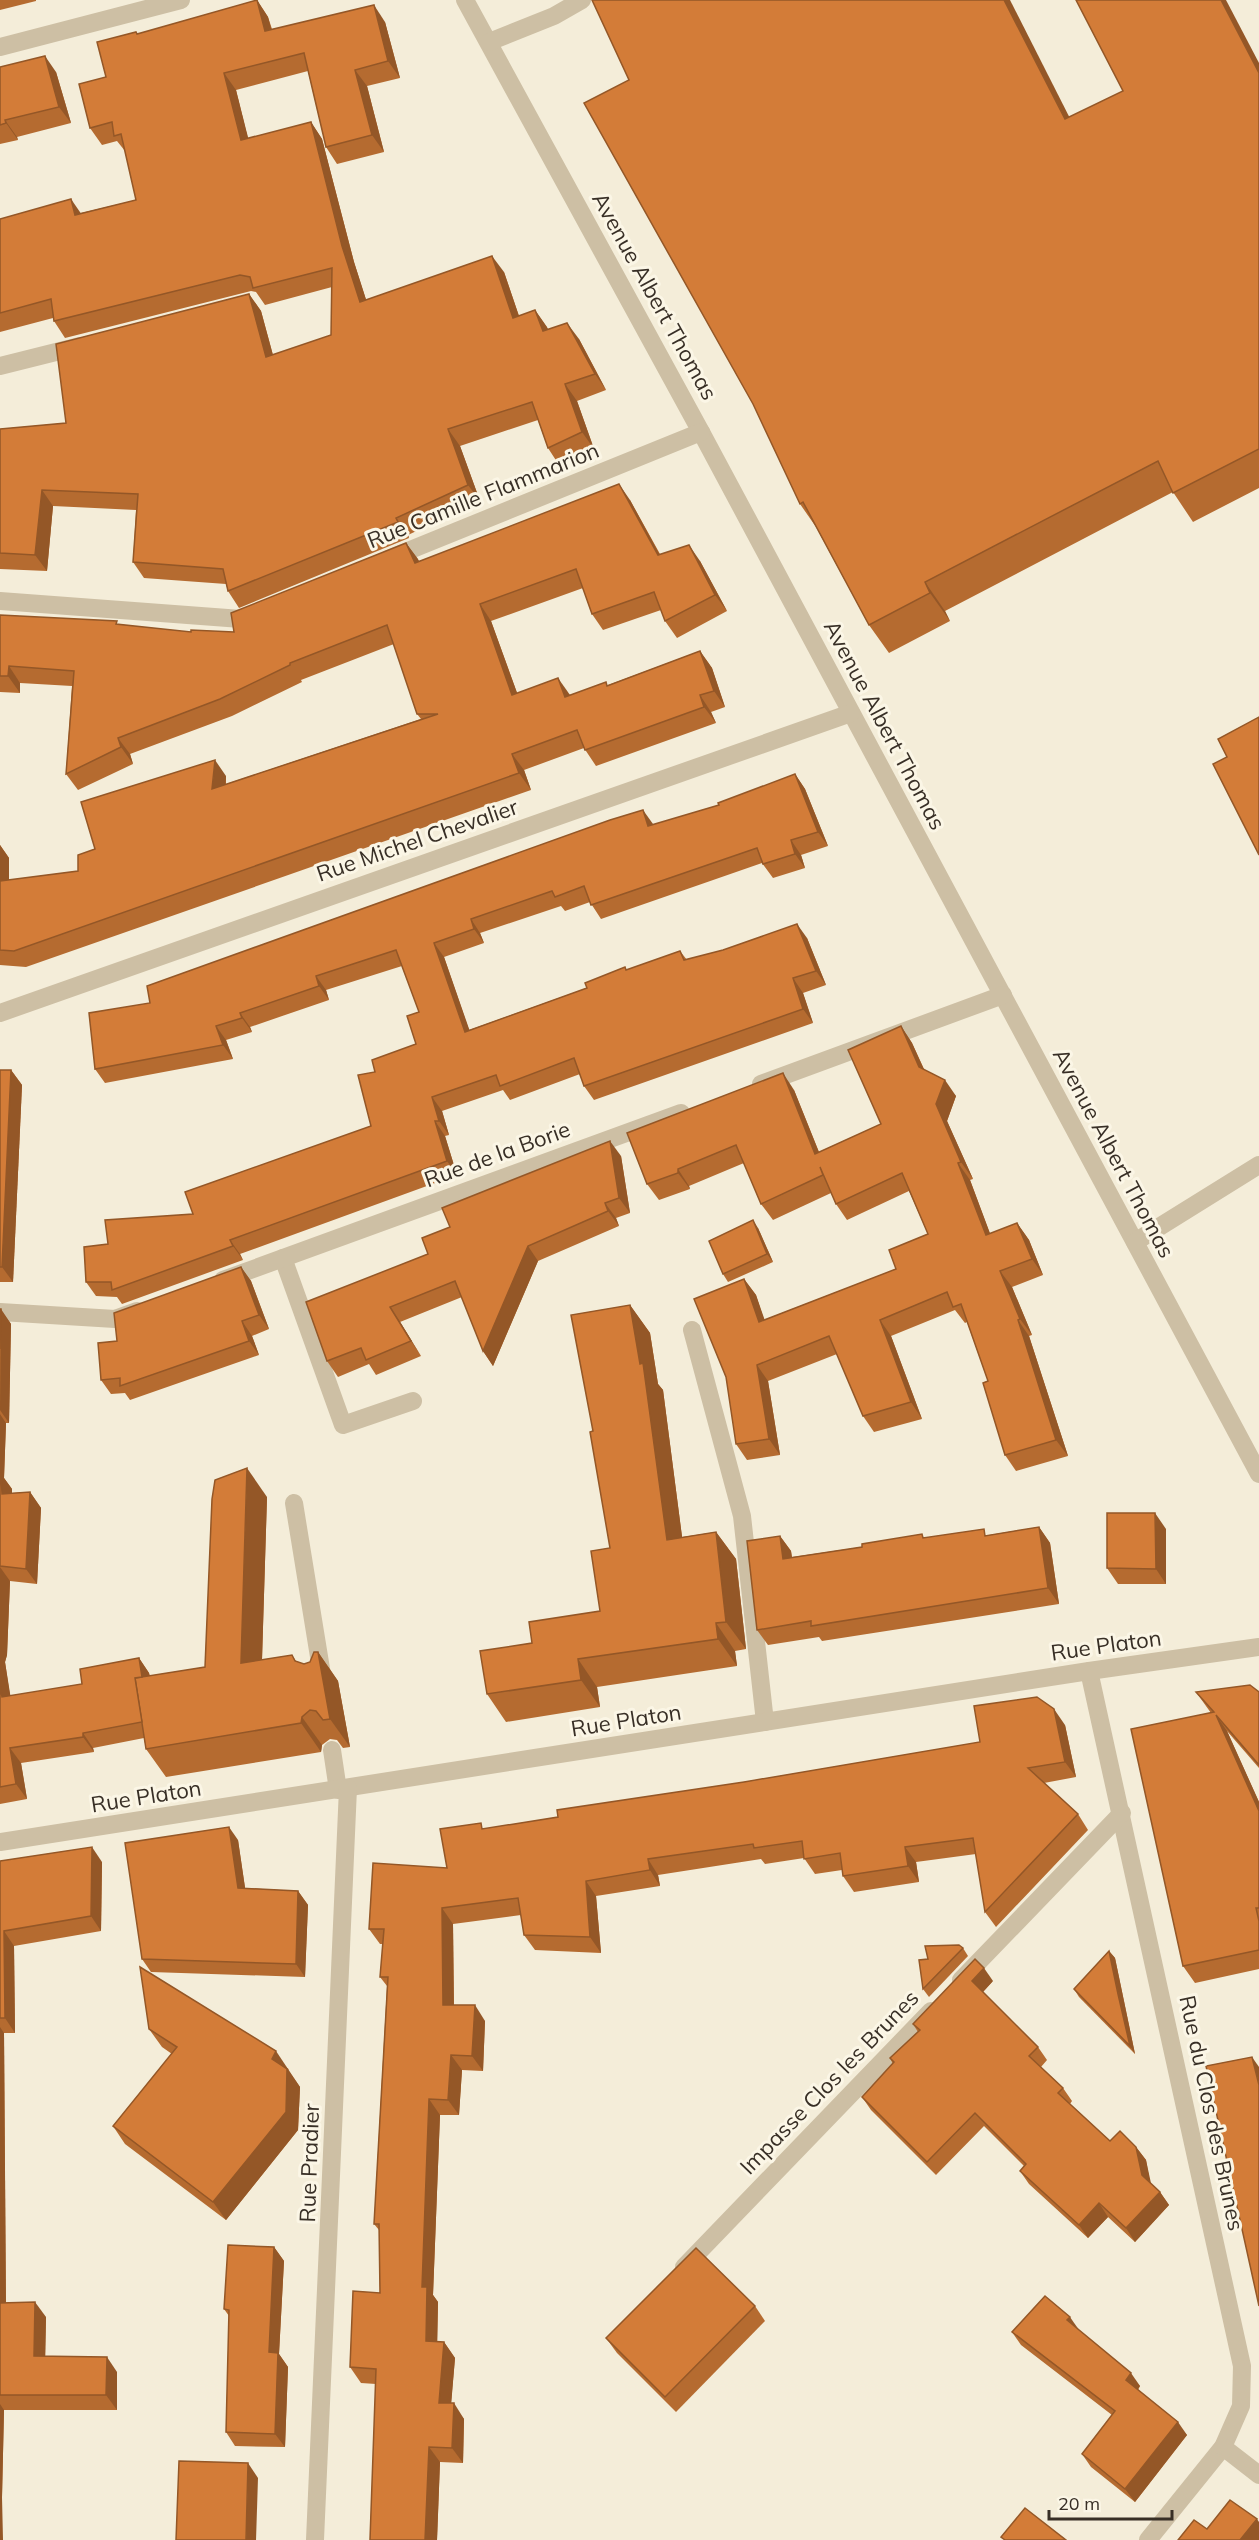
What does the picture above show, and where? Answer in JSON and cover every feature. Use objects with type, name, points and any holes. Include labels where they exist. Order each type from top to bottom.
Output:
[{"type":"street","points":[[0,47],[181,0]]},
{"type":"street","name":"Avenue Albert Thomas","points":[[465,0],[701,432],[1259,1474]]},
{"type":"street","points":[[489,42],[554,16],[582,0]]},
{"type":"street","points":[[0,366],[92,343]]},
{"type":"street","name":"Rue Camille Flammarion","points":[[372,566],[701,432]]},
{"type":"street","points":[[0,601],[241,619],[274,606]]},
{"type":"street","name":"Rue Michel Chevalier","points":[[0,1013],[851,713]]},
{"type":"street","points":[[742,1090],[1003,995]]},
{"type":"street","name":"Rue de la Borie","points":[[204,1287],[697,1107]]},
{"type":"street","points":[[1135,1242],[1259,1165]]},
{"type":"street","points":[[283,1258],[343,1425],[413,1401]]},
{"type":"street","points":[[0,1312],[115,1319],[148,1307]]},
{"type":"street","points":[[692,1330],[742,1516],[765,1722]]},
{"type":"street","points":[[294,1503],[323,1682]]},
{"type":"street","name":"Rue Platon","points":[[0,1842],[1089,1671],[1259,1647]]},
{"type":"street","name":"Rue du Clos des Brunes","points":[[1089,1671],[1242,2366],[1241,2406],[1223,2447],[1148,2540]]},
{"type":"street","name":"Rue Pradier","points":[[315,2540],[343,1789],[332,1750]]},
{"type":"street","name":"Impasse Clos les Brunes","points":[[670,2282],[1122,1813]]},
{"type":"street","points":[[1223,2447],[1259,2475]]},
{"type":"building","points":[[257,0],[265,31],[374,5],[388,61],[355,70],[372,135],[326,147],[304,53],[224,73],[241,140],[311,122],[342,246],[360,302],[492,256],[513,318],[535,310],[543,331],[567,323],[595,374],[565,384],[582,432],[548,448],[532,402],[448,429],[468,485],[396,518],[398,522],[228,591],[223,569],[133,562],[138,494],[42,490],[35,555],[0,553],[0,429],[66,423],[56,344],[249,294],[266,357],[331,335],[332,268],[253,288],[250,277],[240,275],[54,321],[51,299],[0,313],[0,219],[71,199],[75,215],[136,200],[121,134],[114,136],[112,122],[90,128],[79,84],[106,77],[97,42],[136,32],[137,34]]},
{"type":"building","points":[[592,0],[1004,0],[1065,119],[1123,91],[1076,0],[1221,0],[1259,73],[1259,449],[1173,493],[1158,461],[925,582],[930,593],[869,625],[803,502],[800,504],[753,404],[584,103],[629,80]]},
{"type":"building","points":[[45,56],[59,107],[5,120],[6,123],[0,125],[0,67]]},
{"type":"building","points":[[619,484],[658,555],[689,545],[715,595],[665,621],[654,592],[592,614],[576,569],[480,604],[512,695],[558,678],[565,697],[606,682],[607,686],[700,651],[714,691],[700,695],[704,707],[585,750],[577,730],[512,754],[519,773],[14,951],[0,950],[0,881],[78,871],[78,855],[95,849],[81,802],[215,760],[212,789],[438,714],[417,714],[387,625],[290,663],[220,699],[118,738],[121,747],[66,774],[74,671],[9,666],[8,676],[0,676],[0,615],[117,621],[116,624],[191,632],[191,630],[234,632],[231,613],[406,543],[415,563]]},
{"type":"building","points":[[1259,717],[1259,855],[1213,764],[1227,757],[1218,739]]},
{"type":"building","points":[[795,774],[818,832],[791,840],[795,854],[763,864],[757,848],[591,905],[584,886],[555,897],[552,891],[471,919],[474,929],[434,943],[465,1032],[587,988],[585,983],[625,967],[626,970],[680,951],[684,960],[723,950],[797,924],[816,971],[793,978],[803,1009],[584,1086],[574,1058],[500,1086],[496,1075],[432,1097],[439,1121],[435,1121],[447,1161],[230,1240],[233,1246],[112,1290],[111,1282],[86,1282],[84,1247],[108,1244],[105,1220],[193,1214],[185,1192],[371,1126],[358,1075],[375,1072],[372,1060],[416,1044],[407,1016],[419,1012],[396,950],[316,976],[319,986],[240,1013],[242,1018],[216,1026],[223,1045],[95,1069],[89,1013],[150,1003],[147,986],[610,820],[643,810],[648,826],[719,805],[718,803]]},
{"type":"building","points":[[901,1026],[919,1067],[945,1080],[936,1104],[961,1162],[958,1163],[986,1235],[1017,1223],[1032,1259],[1000,1271],[1020,1319],[1018,1320],[1056,1440],[1005,1455],[983,1383],[988,1381],[961,1304],[953,1307],[947,1292],[880,1320],[911,1402],[863,1416],[829,1336],[757,1365],[769,1439],[736,1444],[726,1377],[694,1299],[744,1279],[759,1322],[896,1269],[889,1250],[928,1234],[902,1173],[836,1204],[820,1167],[823,1175],[761,1204],[736,1145],[678,1169],[678,1173],[647,1184],[627,1133],[783,1073],[815,1154],[881,1124],[848,1050]]},
{"type":"building","points":[[0,1070],[11,1070],[2,1267],[0,1267]]},
{"type":"building","points":[[610,1141],[619,1198],[605,1203],[608,1211],[528,1246],[483,1351],[455,1281],[390,1307],[411,1341],[366,1360],[361,1348],[327,1361],[306,1302],[428,1254],[422,1238],[450,1227],[442,1208]]},
{"type":"building","points":[[753,1220],[767,1254],[723,1274],[709,1241]]},
{"type":"building","points":[[241,1267],[259,1315],[242,1321],[249,1341],[120,1386],[120,1378],[101,1380],[98,1343],[117,1341],[114,1313]]},
{"type":"building","points":[[630,1305],[640,1364],[643,1363],[667,1540],[716,1532],[726,1622],[716,1623],[718,1639],[578,1659],[581,1680],[487,1694],[480,1651],[532,1643],[529,1622],[600,1611],[591,1551],[610,1548],[590,1432],[593,1431],[571,1315]]},
{"type":"building","points":[[247,1468],[241,1663],[292,1655],[295,1661],[304,1664],[310,1662],[314,1652],[318,1652],[330,1719],[323,1720],[316,1711],[310,1710],[302,1717],[301,1723],[146,1749],[135,1678],[205,1667],[212,1499],[215,1480]]},
{"type":"building","points":[[0,1473],[2,1494],[30,1492],[26,1569],[0,1566]]},
{"type":"building","points":[[1107,1513],[1155,1513],[1156,1569],[1107,1568]]},
{"type":"building","points":[[1039,1527],[1048,1588],[811,1626],[811,1621],[757,1630],[747,1541],[780,1536],[783,1559],[862,1547],[862,1544],[922,1534],[923,1538],[984,1529],[985,1536]]},
{"type":"building","points":[[139,1658],[142,1677],[135,1678],[142,1722],[83,1733],[83,1737],[10,1748],[16,1784],[0,1787],[0,1685],[2,1697],[82,1684],[80,1669]]},
{"type":"building","points":[[1250,1685],[1259,1692],[1259,1765],[1216,1715],[1259,1811],[1259,1908],[1256,1908],[1259,1921],[1259,1950],[1183,1966],[1131,1729],[1214,1712],[1196,1692]]},
{"type":"building","points":[[1037,1697],[1054,1709],[1065,1762],[1028,1768],[1078,1814],[985,1912],[973,1838],[905,1847],[908,1866],[843,1876],[840,1853],[804,1859],[802,1841],[754,1848],[753,1844],[648,1859],[650,1870],[586,1881],[590,1937],[524,1935],[518,1898],[442,1908],[443,2005],[475,2005],[472,2056],[451,2055],[448,2100],[429,2099],[422,2287],[427,2287],[426,2341],[444,2342],[439,2403],[454,2403],[452,2448],[429,2447],[425,2540],[370,2540],[376,2369],[350,2367],[353,2291],[380,2293],[379,2224],[374,2224],[388,1977],[380,1977],[384,1929],[369,1929],[373,1863],[447,1868],[440,1829],[481,1823],[482,1829],[558,1817],[557,1810],[744,1782],[980,1742],[974,1706]]},
{"type":"building","points":[[229,1827],[238,1888],[298,1891],[296,1964],[142,1959],[125,1843]]},
{"type":"building","points":[[92,1847],[91,1916],[4,1931],[5,2018],[0,2018],[0,1861]]},
{"type":"building","points":[[959,1945],[963,1948],[923,1989],[919,1960],[928,1959],[925,1946]]},
{"type":"building","points":[[1109,1951],[1118,1994],[1130,2046],[1074,1989]]},
{"type":"building","points":[[975,1959],[984,1968],[972,1981],[1038,2047],[1029,2056],[1063,2088],[1058,2093],[1110,2141],[1120,2131],[1136,2147],[1142,2175],[1160,2192],[1126,2228],[1099,2203],[1079,2225],[1020,2171],[1026,2164],[975,2113],[927,2162],[862,2097],[894,2062],[890,2058],[920,2030],[913,2024]]},
{"type":"building","points":[[140,1967],[276,2051],[272,2059],[287,2069],[286,2112],[213,2202],[113,2126],[177,2047],[149,2029]]},
{"type":"building","points":[[1252,2057],[1259,2085],[1259,2306],[1206,2066]]},
{"type":"building","points":[[228,2245],[274,2247],[269,2352],[278,2353],[275,2434],[226,2432],[229,2310],[224,2309]]},
{"type":"building","points":[[696,2248],[755,2306],[665,2397],[606,2338]]},
{"type":"building","points":[[1045,2296],[1070,2317],[1067,2320],[1131,2373],[1126,2380],[1178,2422],[1125,2489],[1082,2454],[1115,2411],[1012,2332]]},
{"type":"building","points":[[35,2302],[34,2356],[107,2357],[106,2395],[0,2395],[0,2303]]},
{"type":"building","points":[[179,2461],[248,2463],[246,2540],[176,2540]]},
{"type":"building","points":[[1230,2500],[1257,2519],[1240,2540],[1178,2540],[1194,2520],[1207,2529]]},
{"type":"building","points":[[1025,2508],[1066,2540],[1005,2540],[1001,2537]]}]
